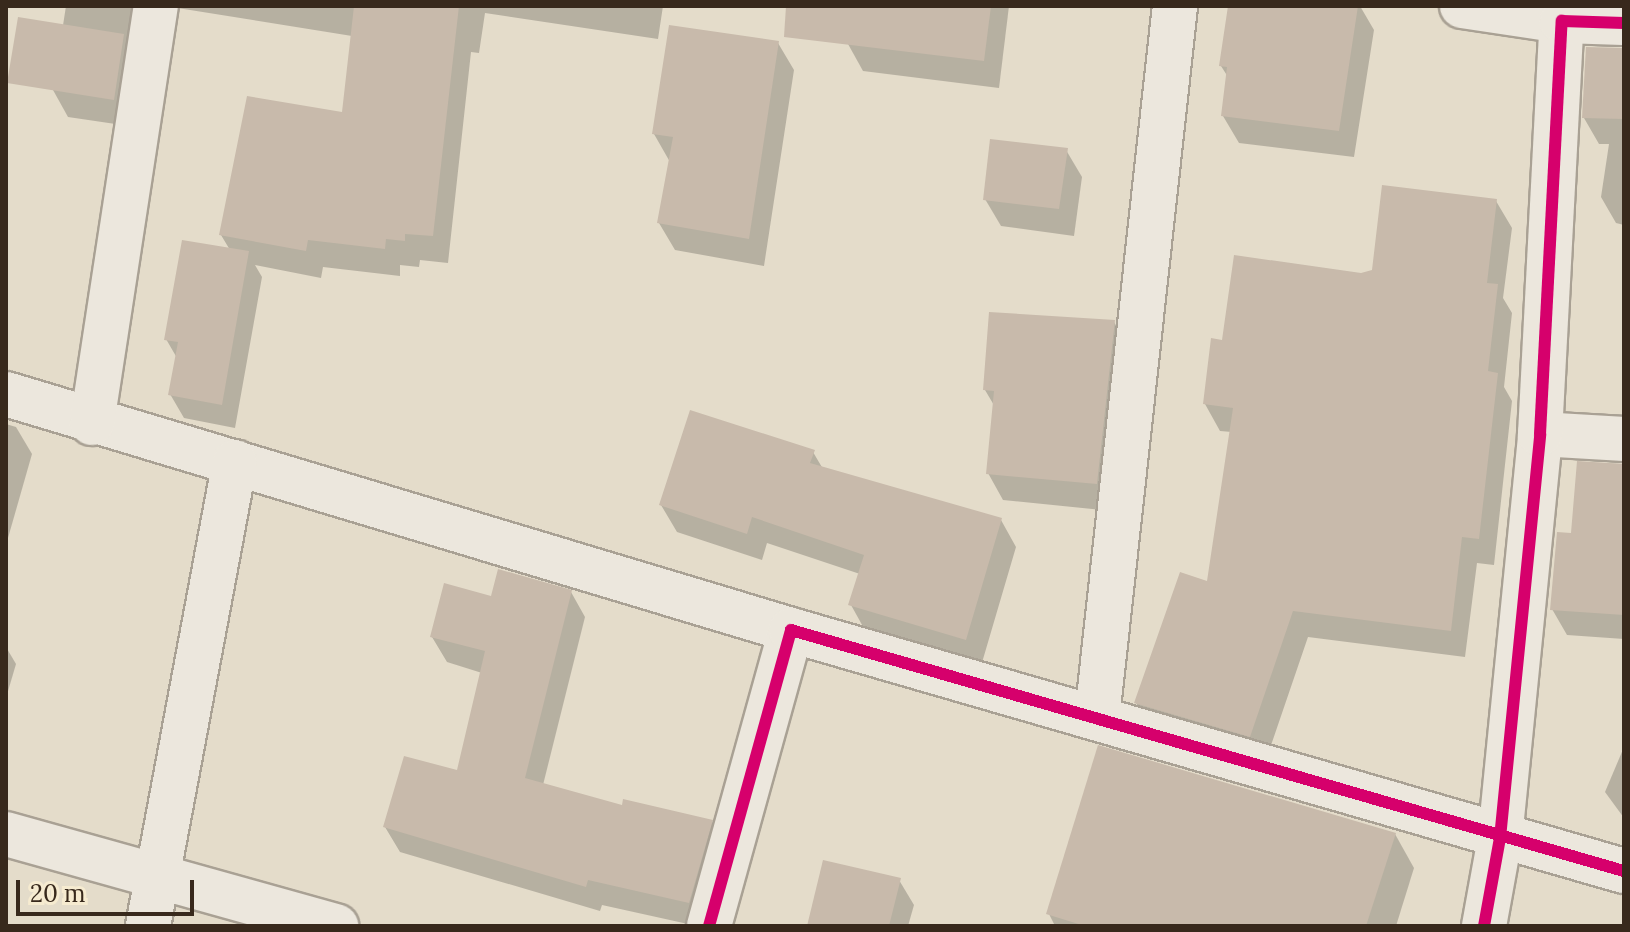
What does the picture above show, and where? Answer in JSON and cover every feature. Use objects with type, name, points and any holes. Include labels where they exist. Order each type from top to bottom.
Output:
[{"type":"street","points":[[92,423],[156,6]]},
{"type":"street","points":[[1097,717],[1175,6]]},
{"type":"street","points":[[1462,6],[1562,21],[1624,23]]},
{"type":"street","points":[[1484,926],[1500,838],[1540,434],[1562,21]]},
{"type":"street","points":[[6,394],[92,423],[235,462],[791,630],[1097,717],[1500,838],[1624,871]]},
{"type":"street","points":[[1540,434],[1624,439]]},
{"type":"street","points":[[148,926],[235,462]]},
{"type":"street","points":[[709,926],[791,630]]},
{"type":"street","points":[[6,834],[336,926]]},
{"type":"building","points":[[354,6],[459,6],[433,236],[405,234],[405,241],[386,239],[385,249],[308,240],[306,251],[219,235],[247,96],[342,112]]},
{"type":"building","points":[[786,6],[991,6],[984,61],[784,37]]},
{"type":"building","points":[[1228,6],[1358,6],[1339,131],[1221,116],[1227,67],[1219,66]]},
{"type":"building","points":[[18,17],[124,34],[114,100],[7,83]]},
{"type":"building","points":[[669,25],[779,41],[749,239],[657,223],[673,137],[652,134]]},
{"type":"building","points":[[1586,47],[1624,48],[1624,119],[1582,118]]},
{"type":"building","points":[[990,139],[1068,148],[1059,209],[983,200]]},
{"type":"building","points":[[1382,185],[1497,199],[1487,283],[1498,284],[1488,371],[1498,373],[1479,539],[1462,537],[1451,631],[1293,611],[1250,737],[1134,703],[1180,572],[1207,581],[1233,408],[1203,404],[1211,338],[1222,340],[1234,255],[1361,273],[1372,270]]},
{"type":"building","points":[[182,240],[249,251],[222,405],[168,395],[178,342],[164,340]]},
{"type":"building","points":[[989,312],[1115,320],[1097,484],[986,474],[994,391],[983,390]]},
{"type":"building","points":[[690,410],[815,450],[810,463],[1002,518],[966,640],[848,605],[864,555],[752,517],[747,534],[659,505]]},
{"type":"building","points":[[1577,461],[1624,464],[1624,615],[1550,610],[1557,532],[1571,533]]},
{"type":"building","points":[[498,569],[572,590],[525,778],[622,805],[623,799],[713,820],[689,903],[588,880],[586,887],[383,827],[404,756],[457,770],[485,651],[430,637],[444,583],[491,596]]},
{"type":"building","points":[[1098,745],[1396,833],[1366,926],[1085,926],[1046,914]]},
{"type":"building","points":[[823,860],[901,878],[889,926],[807,926]]},
{"type":"cycle path","points":[[1484,926],[1500,838],[1540,434],[1562,21],[1624,23]]},
{"type":"cycle path","points":[[709,926],[791,630],[1624,871]]}]
